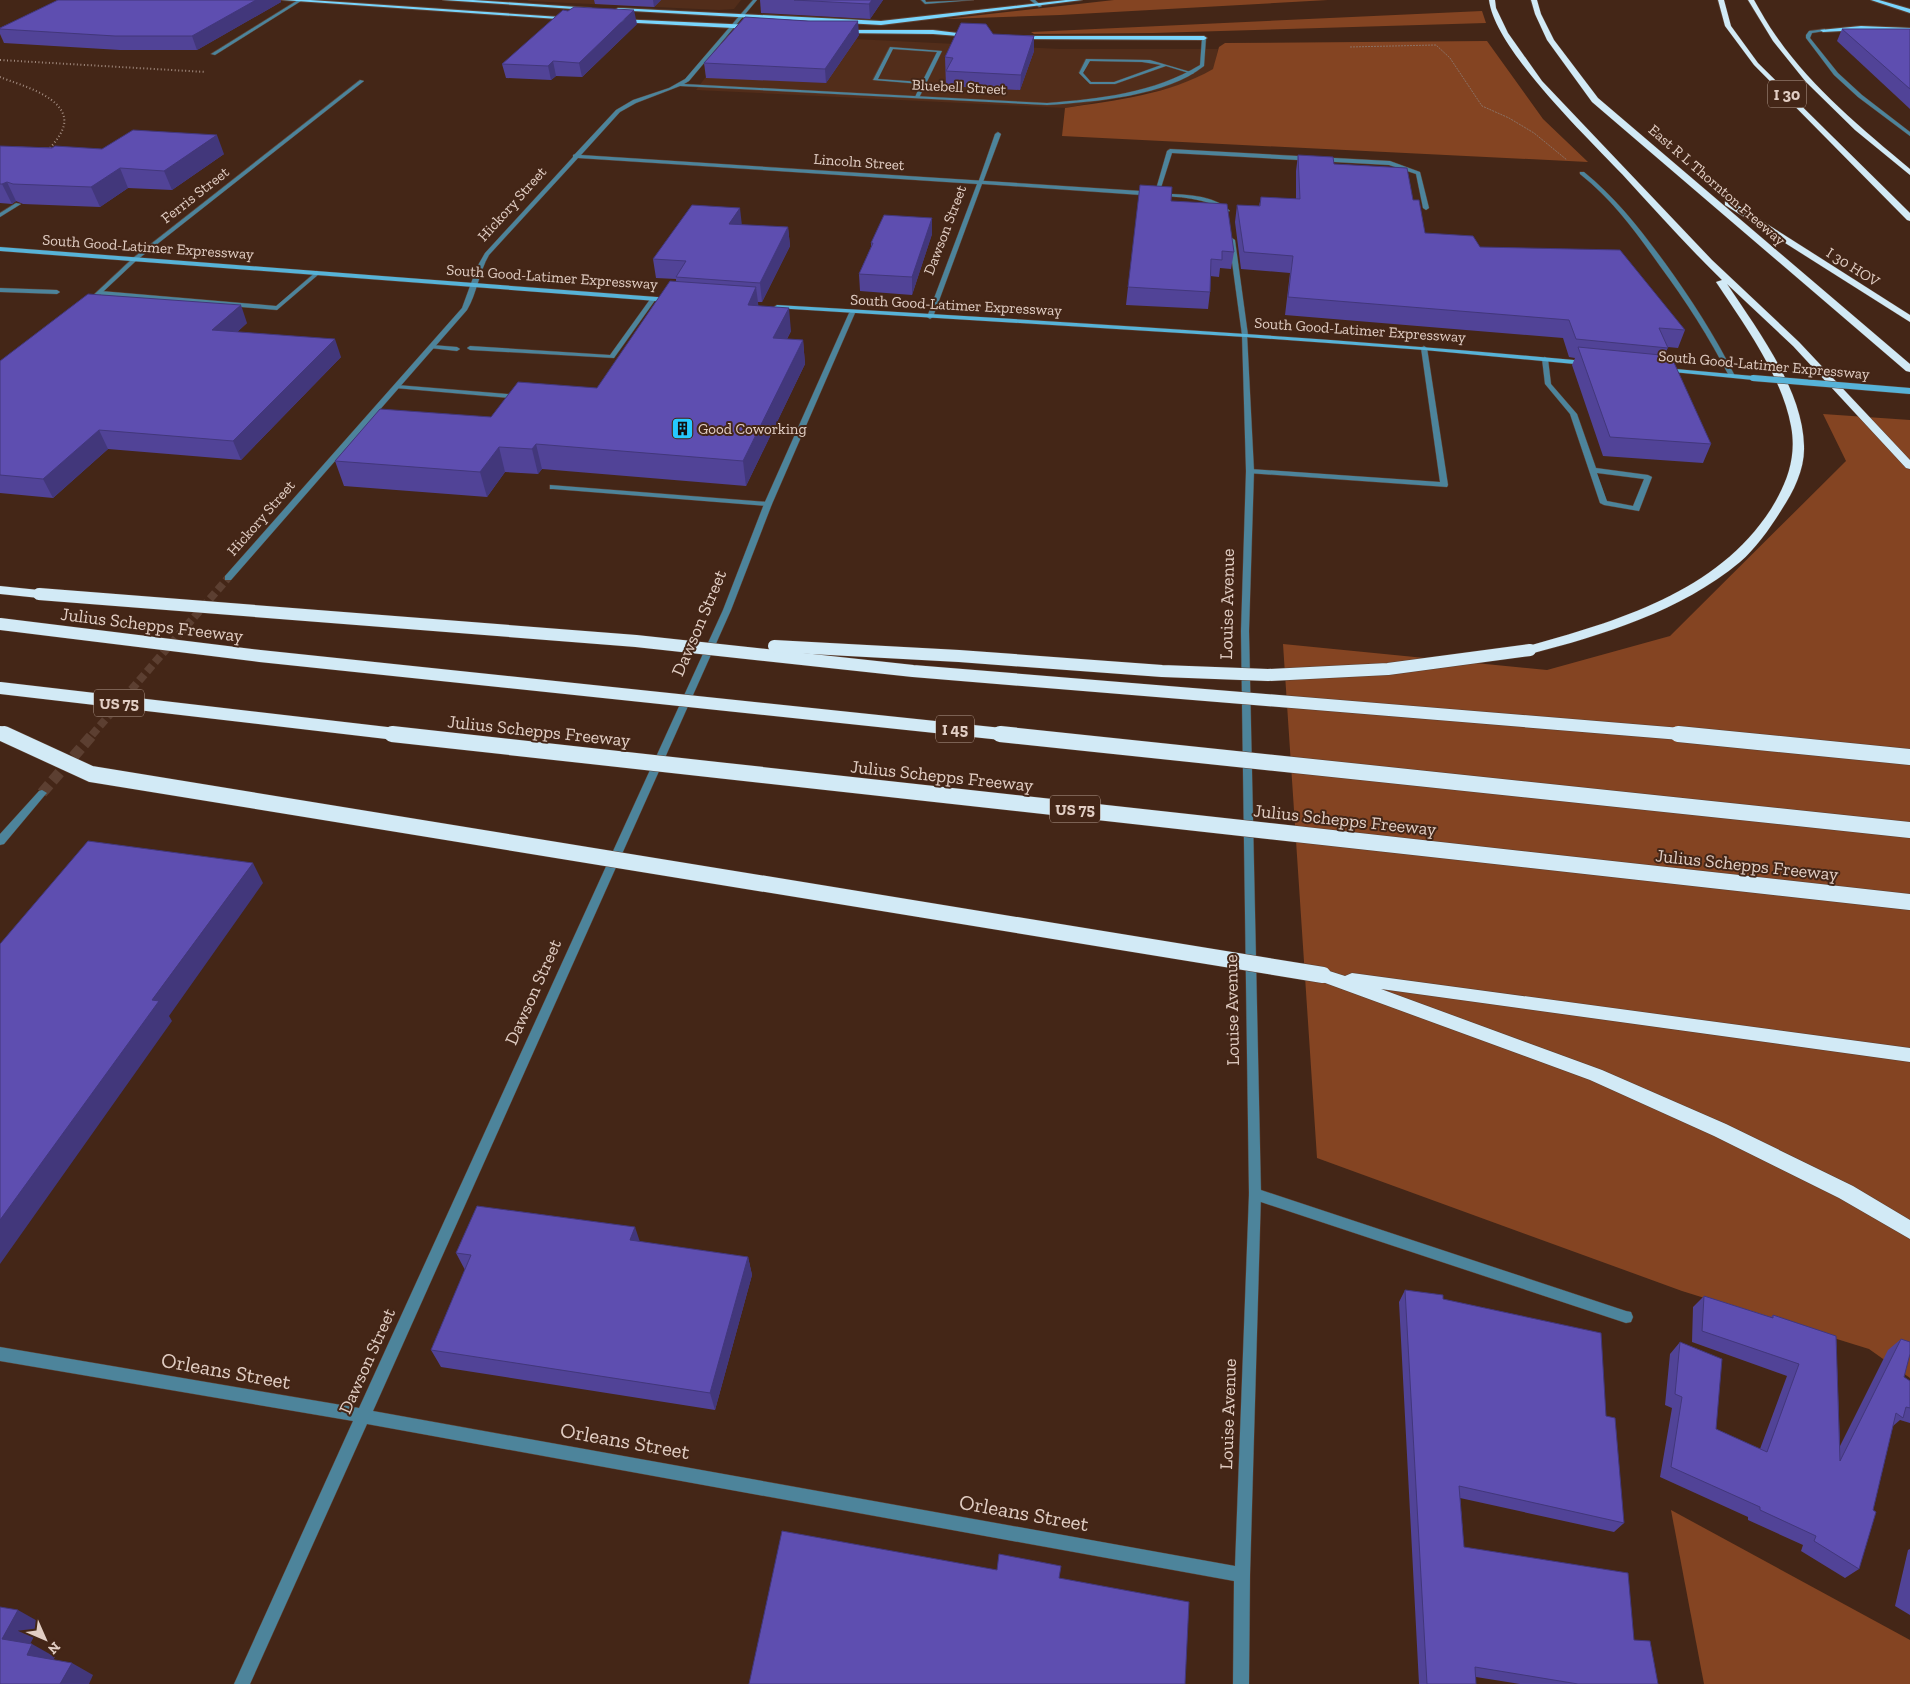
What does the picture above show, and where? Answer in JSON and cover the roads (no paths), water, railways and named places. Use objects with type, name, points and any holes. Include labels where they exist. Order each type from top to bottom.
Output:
[{"type":"highway","points":[[1492,0],[1493,8],[1505,33],[1540,82],[1709,262],[1796,344],[1910,466]]},
{"type":"highway","name":"East R L Thornton Freeway","points":[[1534,0],[1536,12],[1545,30],[1569,68],[1595,100],[1910,369]]},
{"type":"highway","name":"I 30","points":[[1721,0],[1728,26],[1756,64],[1910,218]]},
{"type":"highway","points":[[1751,0],[1778,45],[1819,91],[1910,173]]},
{"type":"highway","name":"I 30 HOV","points":[[1679,170],[1780,237],[1910,319]]},
{"type":"highway","points":[[636,641],[919,652],[1144,670],[1302,674],[1387,670],[1460,662],[1530,650],[1606,628],[1676,599],[1722,569],[1752,544],[1774,516],[1794,478],[1799,444],[1791,406],[1762,344],[1709,262]]},
{"type":"highway","points":[[0,590],[636,641],[913,671],[1763,741],[1910,757]]},
{"type":"highway","name":"Julius Schepps Freeway","points":[[0,624],[260,656],[1910,830]]},
{"type":"highway","name":"Julius Schepps Freeway","points":[[0,688],[239,717],[1910,902]]},
{"type":"highway","points":[[0,732],[91,774],[1323,975],[1910,1055]]},
{"type":"highway","points":[[1323,975],[1596,1075],[1728,1134],[1846,1192],[1910,1230]]},
{"type":"main road","points":[[285,0],[576,18]]},
{"type":"main road","points":[[446,0],[595,8]]},
{"type":"main road","points":[[615,10],[881,23],[1079,0]]},
{"type":"main road","points":[[1874,0],[1910,11]]},
{"type":"main road","points":[[616,20],[761,28]]},
{"type":"main road","points":[[1822,30],[1910,30]]},
{"type":"main road","points":[[838,32],[932,32],[974,36]]},
{"type":"main road","points":[[1013,37],[1204,38]]},
{"type":"main road","name":"South Good-Latimer Expressway","points":[[0,250],[673,300]]},
{"type":"main road","name":"South Good-Latimer Expressway","points":[[772,307],[1245,335],[1594,363]]},
{"type":"main road","name":"South Good-Latimer Expressway","points":[[1653,369],[1910,391]]},
{"type":"street","points":[[213,54],[299,0]]},
{"type":"street","name":"Hickory Street","points":[[228,578],[466,309],[471,299],[473,285],[480,265],[487,254],[576,156],[625,105],[680,85],[687,80],[755,0]]},
{"type":"street","points":[[923,0],[925,3],[972,0]]},
{"type":"street","points":[[1032,0],[1040,6]]},
{"type":"street","points":[[1822,30],[1811,32],[1808,38],[1836,74],[1860,96],[1910,134]]},
{"type":"street","points":[[1164,64],[1115,83],[1090,83],[1081,73],[1088,60],[1151,61],[1164,64],[1192,73],[1202,66],[1204,38]]},
{"type":"street","points":[[917,97],[924,83],[940,51],[892,48],[875,80],[924,83]]},
{"type":"street","name":"Bluebell Street","points":[[680,85],[1047,104],[1072,103],[1150,88],[1192,73]]},
{"type":"street","name":"Ferris Street","points":[[85,305],[101,293],[135,259],[362,81]]},
{"type":"street","name":"Dawson Street","points":[[930,317],[998,134]]},
{"type":"street","points":[[1156,195],[1170,151],[1390,163],[1418,173],[1426,208]]},
{"type":"street","name":"Lincoln Street","points":[[576,156],[1142,193],[1206,201],[1225,208],[1228,214]]},
{"type":"street","points":[[1582,174],[1603,188],[1632,221],[1714,340],[1732,376]]},
{"type":"street","points":[[0,215],[18,204]]},
{"type":"street","name":"Louise Avenue","points":[[1231,232],[1245,335],[1250,471],[1245,631],[1255,1194],[1242,1575],[1241,1684]]},
{"type":"street","points":[[101,293],[276,308],[317,273]]},
{"type":"street","points":[[0,290],[58,292]]},
{"type":"street","points":[[470,348],[612,357],[653,299]]},
{"type":"street","name":"Dawson Street","points":[[242,1684],[723,618],[768,504],[852,313]]},
{"type":"street","points":[[432,347],[457,349]]},
{"type":"street","points":[[1250,471],[1444,485],[1424,348]]},
{"type":"street","points":[[1546,359],[1548,384],[1573,414],[1604,503],[1636,509],[1648,477],[1593,470]]},
{"type":"street","points":[[397,387],[532,398]]},
{"type":"street","points":[[553,487],[768,504]]},
{"type":"street","points":[[0,841],[42,793]]},
{"type":"street","points":[[1255,1194],[1626,1317]]},
{"type":"street","name":"Orleans Street","points":[[0,1354],[363,1416],[1242,1575]]},
{"type":"tunnel","points":[[92,735],[228,578]]},
{"type":"tunnel","points":[[42,793],[93,734]]},
{"type":"railway","points":[[0,60],[206,72]]},
{"type":"railway","points":[[0,77],[30,88],[59,107],[63,115],[64,125],[55,142],[42,157]]},
{"type":"place","name":"Good Coworking","points":[[682,429]]}]
